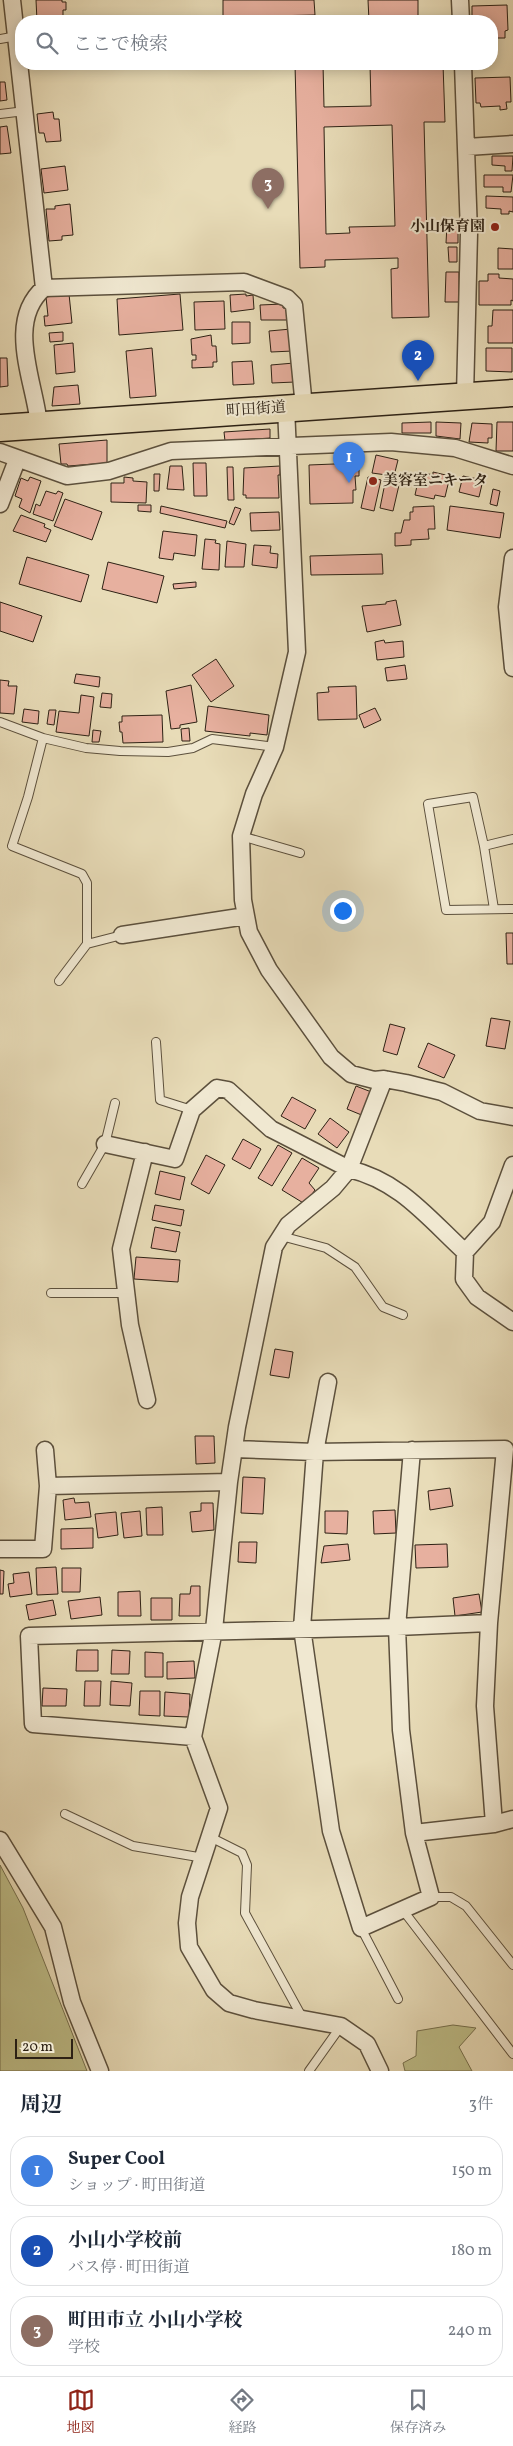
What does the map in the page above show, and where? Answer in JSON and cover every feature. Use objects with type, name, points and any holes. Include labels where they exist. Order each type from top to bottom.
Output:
[{"type":"main road","name":"町田街道","points":[[0,428],[513,393]]},
{"type":"street","points":[[12,0],[15,22]]},
{"type":"street","points":[[460,0],[461,15]]},
{"type":"street","points":[[21,70],[44,288],[30,307],[24,329],[24,345],[39,425]]},
{"type":"street","points":[[463,70],[469,233],[465,396]]},
{"type":"street","points":[[467,147],[513,144]]},
{"type":"street","points":[[44,288],[244,282],[287,298],[294,305],[295,408],[289,447],[297,652],[275,746],[254,794],[242,836],[243,900],[249,932],[269,970],[331,1057],[351,1074],[442,1092],[480,1111],[513,1117]]},
{"type":"street","points":[[0,452],[17,460],[67,476],[109,471],[171,451],[391,442],[455,448],[513,466]]},
{"type":"street","points":[[0,504],[17,460]]},
{"type":"street","points":[[513,558],[507,606],[513,668]]},
{"type":"street","points":[[122,935],[246,916]]},
{"type":"street","points":[[380,2071],[367,2044],[341,2026],[229,2003],[214,1990],[189,1947],[186,1923],[190,1897],[219,1808],[193,1738],[214,1630],[229,1482],[237,1427],[274,1247],[288,1225],[333,1188],[348,1169],[384,1079]]},
{"type":"street","points":[[105,1144],[176,1159],[192,1110],[216,1088],[228,1090],[271,1129],[348,1169],[362,1172],[404,1193],[464,1252]]},
{"type":"street","points":[[145,1152],[122,1249],[130,1325],[147,1400]]},
{"type":"street","points":[[513,1165],[492,1222],[464,1252],[464,1279],[477,1297],[513,1322]]},
{"type":"street","points":[[328,1382],[315,1452],[302,1628],[331,1830],[361,1928],[431,1897],[414,1833],[401,1730],[398,1627],[412,1450]]},
{"type":"street","points":[[235,1449],[315,1452],[505,1449],[489,1623],[485,1706],[494,1824]]},
{"type":"street","points":[[0,1549],[43,1549],[48,1486],[45,1450]]},
{"type":"street","points":[[48,1486],[229,1482]]},
{"type":"street","points":[[193,1738],[33,1724],[29,1636],[489,1623]]},
{"type":"street","points":[[414,1833],[494,1824],[513,1819]]},
{"type":"street","points":[[0,1840],[53,1927],[72,2002],[100,2071]]},
{"type":"lane","points":[[0,40],[15,36]]},
{"type":"lane","points":[[0,114],[25,111]]},
{"type":"lane","points":[[0,722],[44,738],[86,748],[120,751],[168,752],[193,748],[212,739],[275,746]]},
{"type":"lane","points":[[44,738],[12,846],[82,874],[87,883],[88,944]]},
{"type":"lane","points":[[494,909],[484,846],[473,797],[428,804],[446,910],[513,909]]},
{"type":"lane","points":[[242,836],[300,853]]},
{"type":"lane","points":[[484,846],[513,840]]},
{"type":"lane","points":[[59,981],[88,944],[122,935]]},
{"type":"lane","points":[[156,1042],[160,1100],[192,1110]]},
{"type":"lane","points":[[82,1184],[105,1144],[115,1103]]},
{"type":"lane","points":[[281,1236],[326,1248],[355,1268],[383,1307],[403,1316]]},
{"type":"lane","points":[[51,1293],[126,1293]]},
{"type":"lane","points":[[65,1814],[133,1846],[204,1858]]},
{"type":"lane","points":[[210,1837],[242,1853],[247,1865],[245,1913],[304,2019]]},
{"type":"lane","points":[[431,1897],[451,1897],[466,1906],[513,1965]]},
{"type":"lane","points":[[402,1909],[513,2054]]},
{"type":"lane","points":[[361,1928],[398,1999]]},
{"type":"lane","points":[[309,2071],[341,2026]]},
{"type":"green space","points":[[0,1865],[23,1908],[87,2071],[0,2071]]},
{"type":"green space","points":[[453,2025],[476,2028],[459,2047],[472,2071],[405,2071],[403,2063],[416,2056],[417,2031]]},
{"type":"building","points":[[36,0],[62,0],[62,2],[66,2],[66,10],[63,10],[63,15],[37,15]]},
{"type":"building","points":[[223,0],[314,0],[315,15],[223,15]]},
{"type":"building","points":[[368,0],[418,0],[418,15],[369,15]]},
{"type":"building","points":[[507,5],[508,30],[505,31],[505,38],[498,38],[498,15],[472,15],[472,6]]},
{"type":"building","points":[[295,70],[323,70],[324,107],[371,106],[370,70],[443,70],[445,122],[424,122],[429,317],[392,318],[391,269],[398,268],[398,258],[325,260],[325,267],[300,268]],"holes":[[[392,125],[395,226],[349,227],[350,233],[326,234],[324,127]]]},
{"type":"building","points":[[510,77],[511,102],[506,102],[507,109],[500,110],[500,106],[481,107],[480,103],[476,103],[475,78]]},
{"type":"building","points":[[0,82],[5,82],[7,100],[0,101]]},
{"type":"building","points":[[53,112],[54,119],[59,119],[61,141],[46,142],[44,133],[39,133],[37,114]]},
{"type":"building","points":[[7,126],[11,153],[0,154],[0,127]]},
{"type":"building","points":[[492,156],[513,156],[512,171],[505,171],[505,166],[492,165]]},
{"type":"building","points":[[65,166],[68,190],[44,193],[41,169]]},
{"type":"building","points":[[484,175],[513,175],[511,192],[503,192],[503,187],[484,187]]},
{"type":"building","points":[[486,196],[513,197],[513,212],[509,211],[509,214],[501,214],[501,209],[486,208]]},
{"type":"building","points":[[70,204],[73,235],[62,236],[62,240],[49,241],[46,209],[55,209],[55,206]]},
{"type":"building","points":[[447,225],[458,225],[458,243],[446,243]]},
{"type":"building","points":[[448,247],[457,247],[457,262],[449,262]]},
{"type":"building","points":[[498,248],[513,249],[513,269],[498,269]]},
{"type":"building","points":[[446,272],[459,272],[459,302],[445,302]]},
{"type":"building","points":[[488,274],[499,274],[499,278],[513,279],[513,301],[511,300],[511,305],[479,305],[479,281],[488,281]]},
{"type":"building","points":[[69,294],[72,323],[45,326],[44,316],[48,316],[46,297]]},
{"type":"building","points":[[180,294],[183,330],[119,335],[117,299]]},
{"type":"building","points":[[246,294],[246,296],[253,295],[254,309],[231,312],[230,295]]},
{"type":"building","points":[[224,301],[225,329],[195,330],[194,302]]},
{"type":"building","points":[[283,304],[283,308],[288,308],[288,320],[261,320],[260,305]]},
{"type":"building","points":[[493,310],[513,310],[513,343],[488,343],[488,326],[492,326]]},
{"type":"building","points":[[232,322],[250,322],[250,343],[232,344]]},
{"type":"building","points":[[291,329],[293,351],[271,352],[269,331]]},
{"type":"building","points":[[63,332],[63,341],[50,342],[49,333]]},
{"type":"building","points":[[211,335],[212,346],[216,346],[217,362],[213,362],[213,367],[192,368],[192,360],[196,360],[196,355],[192,355],[191,339]]},
{"type":"building","points":[[73,343],[75,372],[56,374],[54,345]]},
{"type":"building","points":[[152,348],[156,396],[130,398],[126,351]]},
{"type":"building","points":[[486,348],[512,348],[512,372],[486,371]]},
{"type":"building","points":[[0,358],[7,358],[8,386],[0,387]]},
{"type":"building","points":[[252,361],[254,384],[233,385],[232,362]]},
{"type":"building","points":[[294,363],[295,382],[272,383],[271,365]]},
{"type":"building","points":[[78,385],[80,404],[52,406],[54,387]]},
{"type":"building","points":[[431,422],[431,433],[402,433],[402,423]]},
{"type":"building","points":[[436,422],[461,423],[460,439],[436,436]]},
{"type":"building","points":[[497,422],[513,422],[513,451],[496,451]]},
{"type":"building","points":[[472,423],[492,424],[492,438],[488,438],[488,443],[469,442]]},
{"type":"building","points":[[270,429],[270,438],[225,441],[224,432]]},
{"type":"building","points":[[107,440],[107,463],[68,466],[67,464],[61,464],[59,444]]},
{"type":"building","points":[[376,455],[398,460],[394,476],[372,473]]},
{"type":"building","points":[[193,463],[206,463],[207,496],[194,496]]},
{"type":"building","points":[[359,463],[359,476],[355,476],[356,490],[353,490],[353,503],[310,504],[309,465]]},
{"type":"building","points":[[170,466],[182,466],[184,490],[167,489]]},
{"type":"building","points":[[280,466],[280,475],[278,475],[279,498],[246,498],[246,495],[243,495],[244,468]]},
{"type":"building","points":[[227,467],[233,467],[234,500],[228,500]]},
{"type":"building","points":[[420,472],[433,475],[433,472],[450,476],[445,497],[435,495],[434,499],[415,495]]},
{"type":"building","points":[[154,474],[160,474],[159,491],[154,491]]},
{"type":"building","points":[[463,476],[483,480],[479,497],[459,492]]},
{"type":"building","points":[[30,477],[41,481],[30,513],[19,507],[22,499],[15,496],[21,478],[28,481]]},
{"type":"building","points":[[124,477],[133,478],[133,481],[147,482],[146,503],[111,502],[111,483],[124,483]]},
{"type":"building","points":[[368,477],[381,480],[374,511],[361,508]]},
{"type":"building","points":[[385,483],[399,485],[393,511],[380,508]]},
{"type":"building","points":[[493,489],[500,491],[497,506],[490,504]]},
{"type":"building","points":[[46,491],[56,494],[58,491],[63,493],[53,521],[33,514],[36,504],[40,506]]},
{"type":"building","points":[[65,499],[102,512],[92,540],[54,526]]},
{"type":"building","points":[[138,505],[151,505],[151,512],[138,511]]},
{"type":"building","points":[[161,506],[227,521],[225,528],[160,513]]},
{"type":"building","points":[[434,506],[435,529],[428,529],[429,539],[411,540],[411,545],[395,546],[395,533],[401,533],[404,520],[410,520],[410,512],[413,512],[413,507]]},
{"type":"building","points":[[450,506],[504,513],[500,538],[447,530]]},
{"type":"building","points":[[235,507],[241,509],[234,525],[229,523]]},
{"type":"building","points":[[279,512],[280,530],[251,531],[250,513]]},
{"type":"building","points":[[21,515],[45,524],[44,527],[51,530],[46,542],[13,531]]},
{"type":"building","points":[[163,531],[197,535],[195,556],[174,553],[173,560],[159,558]]},
{"type":"building","points":[[205,539],[216,540],[215,543],[220,544],[219,570],[202,569]]},
{"type":"building","points":[[227,541],[246,544],[244,567],[225,567]]},
{"type":"building","points":[[254,545],[271,546],[270,553],[278,554],[277,568],[252,565]]},
{"type":"building","points":[[382,554],[383,574],[311,575],[310,556]]},
{"type":"building","points":[[27,557],[89,575],[81,602],[19,584]]},
{"type":"building","points":[[108,562],[164,576],[157,603],[102,589]]},
{"type":"building","points":[[196,582],[196,587],[174,589],[173,584]]},
{"type":"building","points":[[396,600],[401,625],[367,632],[362,606],[386,604],[386,602]]},
{"type":"building","points":[[0,602],[42,616],[33,642],[0,631]]},
{"type":"building","points":[[384,640],[385,643],[403,641],[404,657],[377,660],[375,642]]},
{"type":"building","points":[[216,659],[234,686],[211,702],[192,675]]},
{"type":"building","points":[[405,665],[407,679],[387,681],[385,668]]},
{"type":"building","points":[[76,674],[100,677],[99,687],[74,683]]},
{"type":"building","points":[[0,680],[9,681],[8,686],[17,686],[14,714],[0,713]]},
{"type":"building","points":[[191,685],[197,722],[180,725],[180,728],[171,729],[166,691]]},
{"type":"building","points":[[356,686],[357,719],[318,720],[317,693],[329,692],[328,687]]},
{"type":"building","points":[[102,693],[112,694],[111,708],[100,707]]},
{"type":"building","points":[[81,695],[94,697],[89,736],[56,732],[59,711],[79,713]]},
{"type":"building","points":[[208,706],[269,715],[267,735],[250,733],[250,736],[205,731]]},
{"type":"building","points":[[375,708],[381,720],[364,728],[359,715]]},
{"type":"building","points":[[24,709],[39,711],[38,724],[22,722]]},
{"type":"building","points":[[49,710],[56,710],[54,725],[47,724]]},
{"type":"building","points":[[162,715],[163,742],[123,743],[119,722],[122,722],[122,716]]},
{"type":"building","points":[[189,728],[190,741],[182,741],[181,729]]},
{"type":"building","points":[[93,730],[101,731],[99,742],[92,742]]},
{"type":"building","points":[[506,933],[513,933],[513,964],[507,964]]},
{"type":"building","points":[[491,1018],[510,1021],[505,1049],[486,1046]]},
{"type":"building","points":[[390,1024],[405,1028],[397,1055],[383,1051]]},
{"type":"building","points":[[428,1043],[455,1055],[444,1078],[418,1067]]},
{"type":"building","points":[[356,1086],[374,1093],[364,1116],[347,1109]]},
{"type":"building","points":[[292,1097],[316,1110],[305,1129],[281,1116]]},
{"type":"building","points":[[330,1118],[349,1132],[337,1148],[318,1134]]},
{"type":"building","points":[[243,1139],[261,1149],[250,1169],[232,1159]]},
{"type":"building","points":[[278,1145],[292,1153],[272,1186],[258,1178]]},
{"type":"building","points":[[206,1155],[225,1165],[209,1194],[191,1184]]},
{"type":"building","points":[[302,1158],[319,1168],[309,1183],[315,1190],[305,1204],[282,1190]]},
{"type":"building","points":[[160,1171],[185,1177],[180,1200],[155,1194]]},
{"type":"building","points":[[155,1205],[184,1210],[181,1226],[152,1220]]},
{"type":"building","points":[[155,1227],[180,1232],[176,1252],[151,1248]]},
{"type":"building","points":[[136,1257],[180,1260],[178,1282],[134,1279]]},
{"type":"building","points":[[275,1349],[293,1352],[289,1378],[270,1375]]},
{"type":"building","points":[[195,1436],[214,1436],[215,1463],[196,1464]]},
{"type":"building","points":[[243,1477],[265,1478],[263,1514],[241,1513]]},
{"type":"building","points":[[450,1488],[453,1506],[430,1510],[428,1491]]},
{"type":"building","points":[[74,1498],[75,1503],[89,1502],[91,1517],[65,1520],[63,1500]]},
{"type":"building","points":[[201,1503],[213,1503],[214,1530],[192,1532],[190,1512],[201,1511]]},
{"type":"building","points":[[162,1507],[163,1535],[147,1535],[146,1508]]},
{"type":"building","points":[[395,1510],[396,1533],[374,1534],[373,1511]]},
{"type":"building","points":[[140,1511],[142,1536],[124,1538],[121,1513]]},
{"type":"building","points":[[325,1511],[348,1511],[347,1534],[325,1533]]},
{"type":"building","points":[[116,1512],[118,1535],[98,1538],[95,1514]]},
{"type":"building","points":[[93,1528],[93,1548],[61,1549],[61,1529]]},
{"type":"building","points":[[239,1542],[257,1542],[256,1563],[238,1562]]},
{"type":"building","points":[[348,1544],[350,1560],[321,1563],[324,1546]]},
{"type":"building","points":[[447,1544],[448,1567],[416,1568],[415,1545]]},
{"type":"building","points":[[56,1567],[58,1594],[37,1595],[36,1568]]},
{"type":"building","points":[[62,1568],[81,1568],[80,1592],[62,1592]]},
{"type":"building","points":[[0,1570],[4,1571],[3,1594],[0,1594]]},
{"type":"building","points":[[29,1572],[32,1594],[10,1597],[8,1584],[14,1583],[13,1574]]},
{"type":"building","points":[[191,1586],[200,1586],[200,1616],[179,1616],[180,1594],[190,1594]]},
{"type":"building","points":[[140,1591],[141,1616],[118,1616],[118,1592]]},
{"type":"building","points":[[479,1594],[482,1612],[455,1616],[453,1598]]},
{"type":"building","points":[[100,1597],[102,1615],[71,1619],[68,1601]]},
{"type":"building","points":[[151,1598],[172,1598],[172,1620],[151,1620]]},
{"type":"building","points":[[53,1600],[56,1615],[29,1620],[26,1605]]},
{"type":"building","points":[[77,1650],[98,1650],[98,1671],[76,1671]]},
{"type":"building","points":[[112,1650],[130,1651],[129,1674],[111,1674]]},
{"type":"building","points":[[145,1652],[163,1653],[163,1677],[145,1677]]},
{"type":"building","points":[[194,1661],[195,1678],[167,1679],[167,1662]]},
{"type":"building","points":[[85,1681],[101,1681],[100,1706],[84,1706]]},
{"type":"building","points":[[111,1681],[132,1683],[130,1706],[110,1705]]},
{"type":"building","points":[[43,1688],[67,1689],[66,1706],[42,1706]]},
{"type":"building","points":[[140,1691],[160,1691],[160,1716],[139,1715]]},
{"type":"building","points":[[165,1692],[190,1694],[189,1717],[164,1716]]},
{"type":"place","name":"町田市立 小山小学校","points":[[268,209]]},
{"type":"place","name":"小山保育園","points":[[495,227]]},
{"type":"place","name":"小山小学校前","points":[[418,381]]},
{"type":"place","name":"美容室ニキータ","points":[[373,481]]},
{"type":"place","name":"Super Cool","points":[[349,483]]}]
